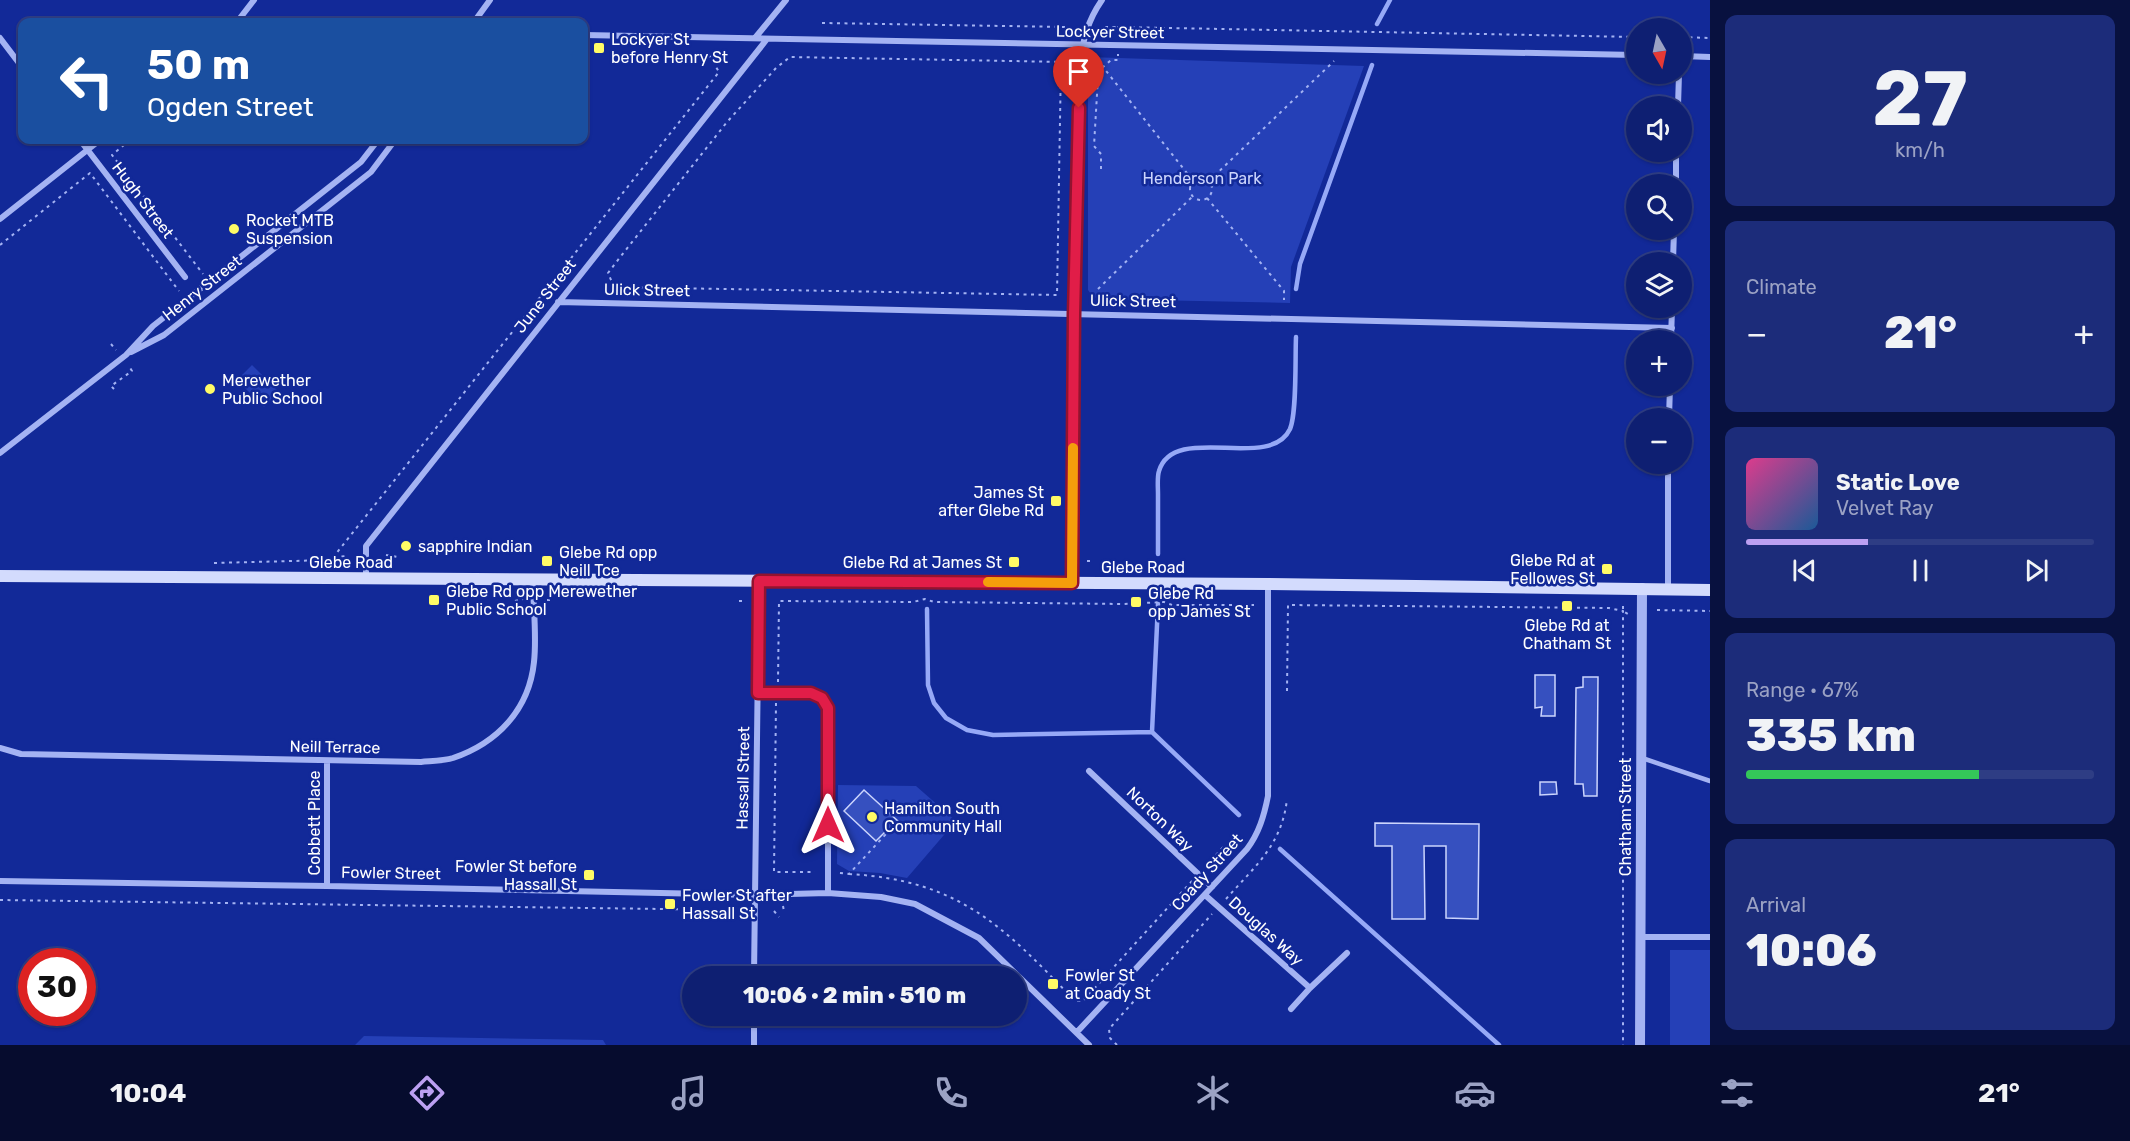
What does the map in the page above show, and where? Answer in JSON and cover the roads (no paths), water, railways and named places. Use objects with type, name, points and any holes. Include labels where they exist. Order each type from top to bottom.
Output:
[{"type":"main road","name":"Glebe Road","points":[[0,576],[1268,584],[1710,590]]},
{"type":"street","points":[[240,18],[254,0]]},
{"type":"street","points":[[477,18],[490,0]]},
{"type":"street","points":[[755,38],[786,0]]},
{"type":"street","points":[[1072,583],[1074,314],[1082,45],[1088,24],[1102,0]]},
{"type":"street","name":"Lockyer Street","points":[[588,35],[1626,55]]},
{"type":"street","points":[[0,38],[18,62]]},
{"type":"street","name":"June Street","points":[[366,578],[366,546],[767,39]]},
{"type":"street","points":[[1692,56],[1710,57]]},
{"type":"street","name":"Hugh Street","points":[[83,144],[185,278]]},
{"type":"street","points":[[0,219],[95,144]]},
{"type":"street","name":"Henry Street","points":[[0,453],[126,355],[153,326],[361,162],[375,144]]},
{"type":"street","name":"Henry Street","points":[[126,355],[164,335],[371,172],[392,144]]},
{"type":"street","name":"Ulick Street","points":[[558,302],[1672,328]]},
{"type":"street","points":[[1672,318],[1672,328]]},
{"type":"street","points":[[1668,474],[1668,589]]},
{"type":"street","name":"Neill Terrace","points":[[0,748],[21,754],[327,761],[421,762],[452,759],[488,742],[510,721],[528,693],[534,661],[533,579]]},
{"type":"street","name":"Hassall Street","points":[[754,966],[759,581]]},
{"type":"street","name":"Coady Street","points":[[1077,1032],[1255,838],[1265,813],[1268,796],[1268,584]]},
{"type":"street","name":"Chatham Street","points":[[1640,1045],[1642,588]]},
{"type":"street","points":[[758,693],[811,693],[822,698],[828,708],[828,893]]},
{"type":"street","name":"Cobbett Place","points":[[327,761],[327,886]]},
{"type":"street","name":"Norton Way","points":[[1089,771],[1212,887]]},
{"type":"street","name":"Fowler Street","points":[[0,881],[755,895],[828,893],[881,897],[915,904],[979,938],[1089,1045]]},
{"type":"street","name":"Douglas Way","points":[[1205,895],[1310,988]]},
{"type":"street","points":[[1639,937],[1710,938]]},
{"type":"street","name":"Douglas Way","points":[[1291,1009],[1347,953]]},
{"type":"street","points":[[754,1026],[754,1045]]},
{"type":"lane","points":[[1641,757],[1710,781]]},
{"type":"waterway","points":[[1377,24],[1390,0]]},
{"type":"waterway","points":[[1296,289],[1300,264],[1372,65]]},
{"type":"waterway","points":[[1158,554],[1158,476],[1168,457],[1183,450],[1263,447],[1279,441],[1290,429],[1295,398],[1296,337]]},
{"type":"waterway","points":[[1152,732],[1158,604]]},
{"type":"waterway","points":[[927,609],[928,685],[934,703],[946,718],[967,730],[993,735],[1152,732],[1239,815]]},
{"type":"waterway","points":[[1280,849],[1499,1045]]},
{"type":"place","name":"Lockyer St before Henry St","points":[[599,48]]},
{"type":"place","name":"Rocket MTB Suspension","points":[[234,229]]},
{"type":"place","name":"Merewether Public School","points":[[210,389]]},
{"type":"place","name":"James St after Glebe Rd","points":[[1056,501]]},
{"type":"place","name":"sapphire Indian","points":[[406,546]]},
{"type":"place","name":"Glebe Rd opp Neill Tce","points":[[547,561]]},
{"type":"place","name":"Glebe Rd at James St","points":[[1014,562]]},
{"type":"place","name":"Glebe Rd at Fellowes St","points":[[1607,569]]},
{"type":"place","name":"Glebe Rd opp Merewether Public School","points":[[434,600]]},
{"type":"place","name":"Glebe Rd opp James St","points":[[1136,602]]},
{"type":"place","name":"Glebe Rd at Chatham St","points":[[1567,606]]},
{"type":"place","name":"Hamilton South Community Hall","points":[[872,817]]},
{"type":"place","name":"Fowler St before Hassall St","points":[[589,875]]},
{"type":"place","name":"Fowler St after Hassall St","points":[[670,904]]},
{"type":"place","name":"Fowler St at Coady St","points":[[1053,984]]},
{"type":"park label","name":"Henderson Park","points":[[1202,178]]}]
